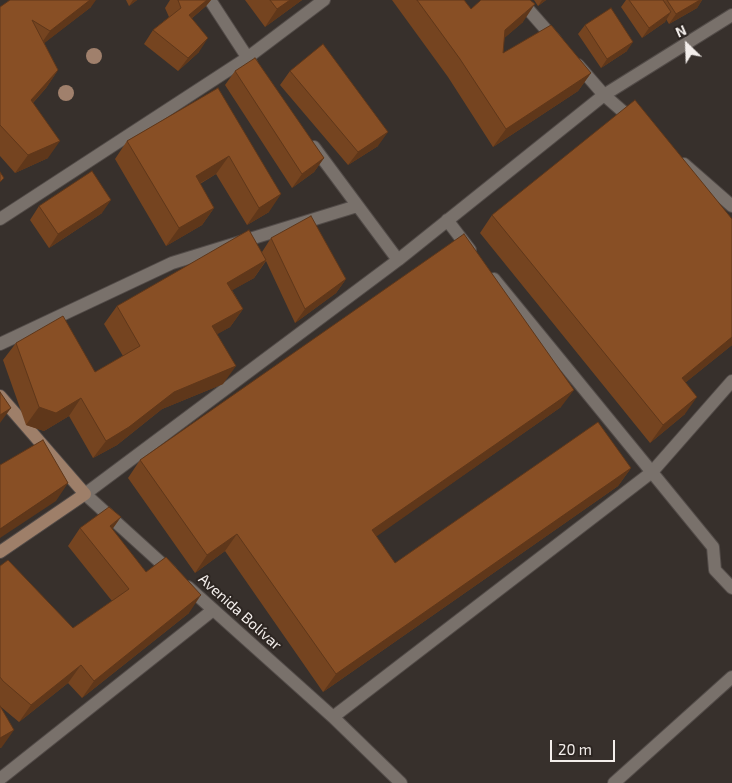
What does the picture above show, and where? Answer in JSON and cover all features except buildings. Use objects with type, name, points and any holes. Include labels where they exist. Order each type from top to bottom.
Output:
[{"type":"street","points":[[210,0],[258,73]]},
{"type":"street","points":[[0,219],[247,58],[324,0]]},
{"type":"street","points":[[520,0],[604,95],[642,128]]},
{"type":"street","points":[[0,552],[85,494],[398,260],[604,95],[732,15]]},
{"type":"street","points":[[305,136],[398,260]]},
{"type":"street","points":[[672,154],[732,206]]},
{"type":"street","points":[[0,344],[172,263],[358,206]]},
{"type":"street","points":[[447,220],[713,548],[715,570],[732,588]]},
{"type":"street","points":[[332,717],[652,472],[732,381]]},
{"type":"street","name":"Avenida Bolívar","points":[[0,396],[85,494],[332,717],[401,783]]},
{"type":"street","points":[[0,780],[214,610]]},
{"type":"street","points":[[614,783],[732,678]]}]
